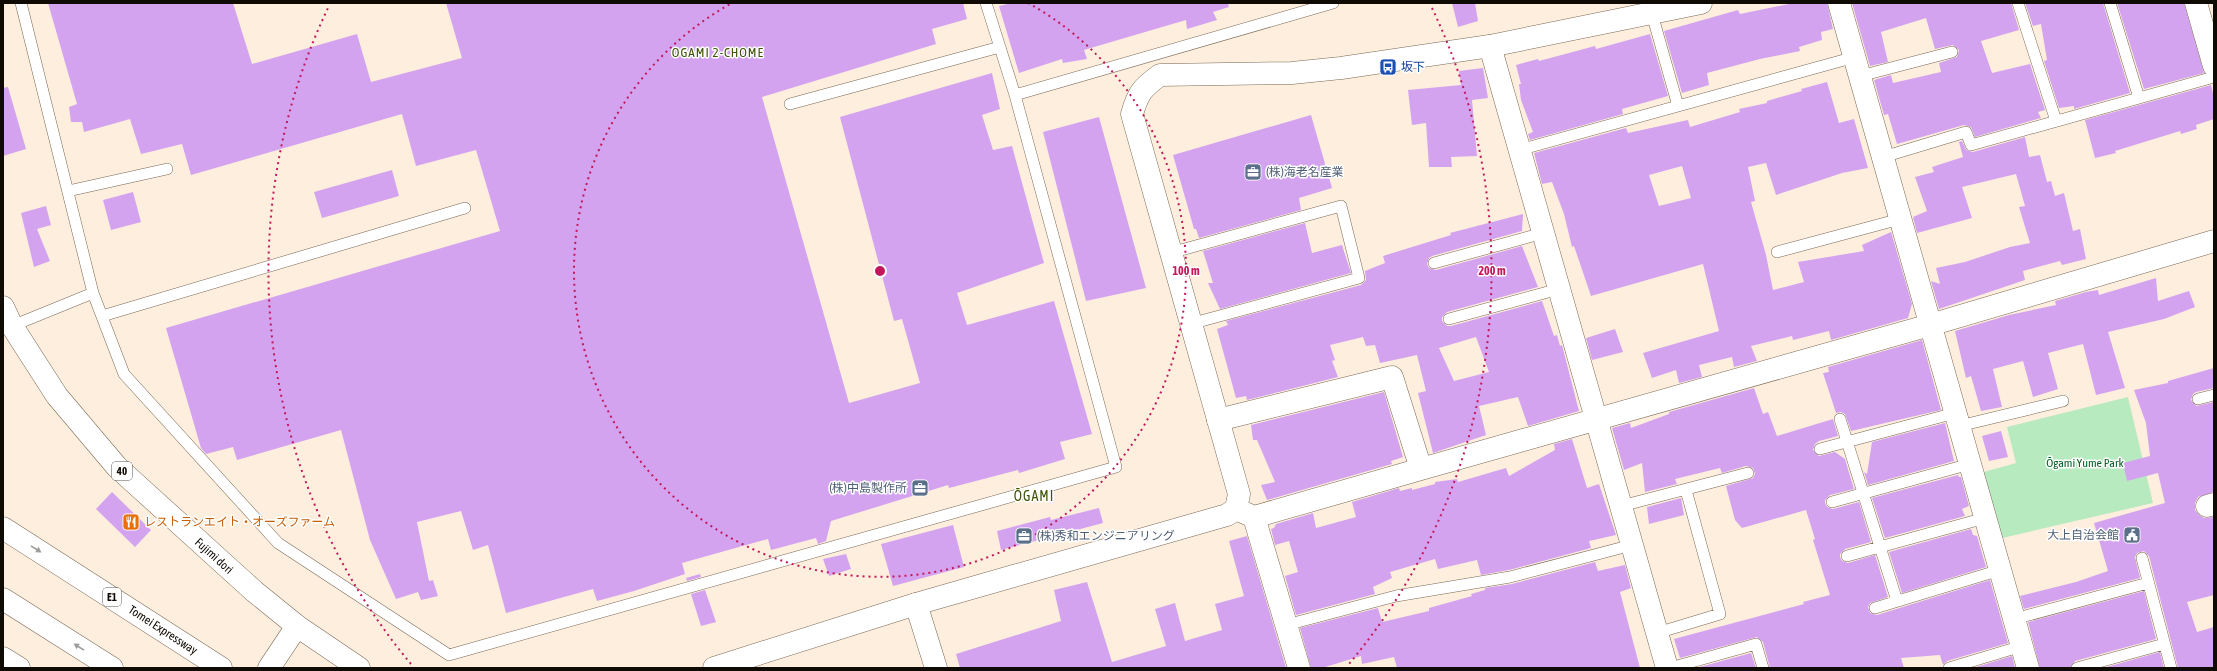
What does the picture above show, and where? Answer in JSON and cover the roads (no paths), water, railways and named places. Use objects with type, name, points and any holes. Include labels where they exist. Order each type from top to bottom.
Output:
[{"type":"main road","points":[[1299,668],[1286,625],[1239,494],[1170,253],[1132,114],[1138,96],[1146,85],[1160,75],[1292,73],[1490,46],[1656,10],[1701,3]]},
{"type":"main road","points":[[1839,3],[2028,668]]},
{"type":"main road","points":[[2196,3],[2214,66]]},
{"type":"main road","points":[[1490,46],[1668,668]]},
{"type":"main road","points":[[714,668],[916,604],[1227,515],[1245,513],[1421,469],[1930,324],[2214,241]]},
{"type":"main road","name":"Fujimi dori","points":[[7,317],[57,396],[117,466],[219,561],[297,626],[359,668]]},
{"type":"main road","points":[[1218,420],[1392,377],[1421,469]]},
{"type":"main road","name":"Tomei Expressway","points":[[3,528],[221,668]]},
{"type":"main road","points":[[3,599],[112,668]]},
{"type":"main road","points":[[916,604],[936,668]]},
{"type":"main road","points":[[273,662],[297,626]]},
{"type":"main road","points":[[3,658],[19,668]]},
{"type":"lane","points":[[21,3],[93,293],[124,374],[278,543],[449,655],[1116,467],[1015,95],[986,3]]},
{"type":"lane","points":[[1015,95],[1333,3]]},
{"type":"lane","points":[[2018,3],[2056,121]]},
{"type":"lane","points":[[2110,3],[2138,98]]},
{"type":"lane","points":[[1656,10],[1678,106]]},
{"type":"lane","points":[[790,104],[1000,47]]},
{"type":"lane","points":[[1520,150],[1678,106],[1857,67],[1952,52]]},
{"type":"lane","points":[[1883,157],[1966,132],[1971,145],[2214,77]]},
{"type":"lane","points":[[68,191],[167,170]]},
{"type":"lane","points":[[1170,253],[1342,206],[1359,278],[1190,324]]},
{"type":"lane","points":[[102,316],[465,208]]},
{"type":"lane","points":[[1777,252],[1900,219]]},
{"type":"lane","points":[[1434,263],[1543,233]]},
{"type":"lane","points":[[1449,319],[1559,289]]},
{"type":"lane","points":[[7,317],[93,293]]},
{"type":"lane","points":[[2198,399],[2214,395]]},
{"type":"lane","points":[[1820,449],[1957,419],[2063,401]]},
{"type":"lane","points":[[1840,419],[1897,601]]},
{"type":"lane","points":[[1832,502],[1970,464]]},
{"type":"lane","points":[[1621,506],[1748,474]]},
{"type":"lane","points":[[1657,633],[1720,614],[1686,490]]},
{"type":"lane","points":[[1847,556],[1985,518]]},
{"type":"lane","points":[[1286,625],[1396,596],[1510,576],[1632,545]]},
{"type":"lane","points":[[2142,558],[2171,668]]},
{"type":"lane","points":[[1875,608],[2000,570]]},
{"type":"lane","points":[[2014,619],[2148,583]]},
{"type":"lane","points":[[1668,668],[1756,644],[1763,668]]},
{"type":"lane","points":[[2077,668],[2164,644]]},
{"type":"lane","points":[[1949,668],[2022,646]]},
{"type":"place","name":"坂下","points":[[1388,67]]},
{"type":"place","name":"(株)海老名産業","points":[[1253,172]]},
{"type":"place","name":"(株)中島製作所","points":[[920,488]]},
{"type":"place","name":"レストランエイト・オーズファーム","points":[[131,522]]},
{"type":"place","name":"大上自治会館","points":[[2132,535]]},
{"type":"place","name":"(株)秀和エンジニアリング","points":[[1024,536]]},
{"type":"district","name":"OGAMI 2-CHOME","points":[[718,52]]},
{"type":"district","name":"ŌGAMI","points":[[1034,496]]},
{"type":"park label","name":"Ōgami Yume Park","points":[[2085,463]]}]
